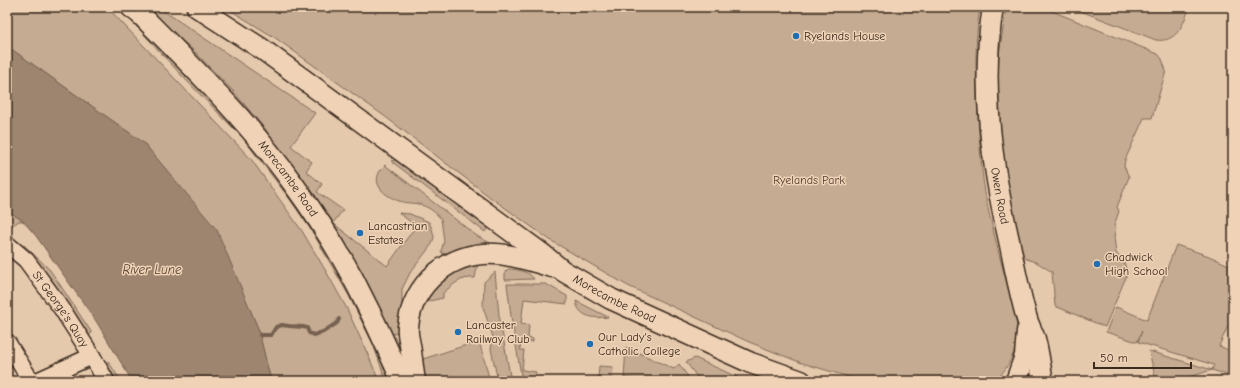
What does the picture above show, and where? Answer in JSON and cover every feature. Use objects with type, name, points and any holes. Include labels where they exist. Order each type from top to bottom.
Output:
[{"type":"main road","name":"Morecambe Road","points":[[131,7],[140,14],[219,94],[250,128],[294,185],[344,262],[366,303],[402,381]]},
{"type":"main road","name":"Morecambe Road","points":[[197,7],[262,49],[563,270],[611,299],[643,314],[751,363],[801,381]]},
{"type":"main road","name":"Owen Road","points":[[993,7],[988,44],[987,102],[993,163],[1004,222],[1028,321],[1035,340],[1042,377]]},
{"type":"main road","name":"Morecambe Road","points":[[415,381],[408,328],[411,308],[422,288],[434,274],[444,266],[456,260],[495,253],[511,255],[563,270]]},
{"type":"main road","points":[[1028,321],[1025,356],[1016,380],[1042,377]]},
{"type":"street","name":"St George's Quay","points":[[7,244],[26,260],[62,308],[106,381]]},
{"type":"street","points":[[7,342],[31,381]]},
{"type":"street","points":[[37,381],[92,356]]},
{"type":"green space","points":[[7,7],[107,7],[251,159],[302,231],[327,273],[347,309],[379,381],[271,381],[258,328],[144,143],[7,46]]},
{"type":"green space","points":[[119,7],[241,130],[300,207],[355,299],[391,381],[386,381],[373,344],[349,296],[313,233],[289,198],[243,138],[183,77]]},
{"type":"green space","points":[[143,7],[158,7],[315,113],[291,146],[312,162],[306,171],[322,184],[317,192],[343,210],[333,223],[387,266],[416,226],[399,213],[410,214],[429,222],[434,237],[432,244],[410,273],[402,289],[402,311],[398,332],[394,334],[390,332],[266,130],[233,91],[192,49]]},
{"type":"green space","name":"Ryelands Park","points":[[225,7],[980,7],[976,61],[977,102],[983,182],[1016,322],[1017,340],[1011,359],[1004,371],[995,381],[863,381],[802,363],[749,342],[628,286],[550,240],[490,197],[387,118],[274,37]]},
{"type":"green space","points":[[1011,7],[1042,7],[1158,54],[1162,59],[1166,71],[1152,118],[1144,118],[1125,160],[1124,166],[1129,177],[1117,207],[1119,211],[1114,226],[1116,227],[1114,237],[1116,253],[1123,261],[1128,272],[1105,327],[1055,306],[1052,272],[1038,263],[1024,258],[1007,188],[1001,135],[998,79],[999,55],[1006,9]]},
{"type":"green space","points":[[1070,7],[1190,7],[1179,31],[1175,35],[1163,40],[1156,40]]},
{"type":"green space","points":[[399,159],[489,226],[485,232],[391,161]]},
{"type":"green space","points":[[385,165],[477,236],[490,243],[490,247],[482,246],[462,248],[443,254],[441,251],[444,241],[441,219],[433,211],[426,207],[399,201],[387,195],[379,187],[377,182],[380,171]]},
{"type":"green space","points":[[7,210],[23,221],[19,221],[11,226],[7,224]]},
{"type":"green space","points":[[24,245],[50,270],[92,333],[89,335],[51,279],[22,248]]},
{"type":"green space","points":[[1176,245],[1209,256],[1233,267],[1233,325],[1228,326],[1219,346],[1233,352],[1233,377],[1212,370],[1214,365],[1138,342],[1142,331],[1137,342],[1106,332],[1116,307],[1147,320]]},
{"type":"green space","points":[[478,262],[475,278],[461,280],[443,293],[443,298],[425,302],[424,300],[447,274]]},
{"type":"green space","points":[[508,269],[523,271],[530,274],[534,279],[505,280],[505,272]]},
{"type":"green space","points":[[495,272],[499,315],[511,381],[498,381],[491,349],[493,337],[483,307],[484,282]]},
{"type":"green space","points":[[507,284],[546,284],[567,296],[567,304],[524,299],[521,324],[529,325],[528,338],[533,339],[533,342],[521,341],[520,350],[524,350],[522,370],[536,372],[535,377],[545,381],[522,381]]},
{"type":"green space","points":[[576,301],[608,317],[597,318],[583,314],[577,306]]},
{"type":"green space","points":[[479,341],[490,381],[427,381],[420,360]]},
{"type":"green space","points":[[626,347],[674,369],[679,364],[691,381],[645,381],[624,378]]},
{"type":"green space","points":[[1149,351],[1212,370],[1176,381],[1156,381]]},
{"type":"green space","points":[[695,358],[746,381],[700,381],[686,362]]},
{"type":"green space","points":[[108,361],[120,381],[115,381],[105,363]]},
{"type":"green space","points":[[599,366],[613,367],[612,381],[598,381]]},
{"type":"water","name":"River Lune","points":[[7,46],[144,143],[217,230],[258,328],[271,381],[132,381],[96,321],[36,236],[23,221],[7,210]]},
{"type":"waterway","points":[[260,335],[271,335],[276,327],[282,325],[307,328],[309,333],[314,335],[323,332],[337,323],[339,319]]},
{"type":"place","name":"Ryelands House","points":[[796,36]]},
{"type":"place","name":"Lancastrian Estates","points":[[360,233]]},
{"type":"place","name":"Chadwick High School","points":[[1097,264]]},
{"type":"place","name":"Lancaster Railway Club","points":[[458,332]]},
{"type":"place","name":"Our Lady's Catholic College","points":[[590,344]]}]
